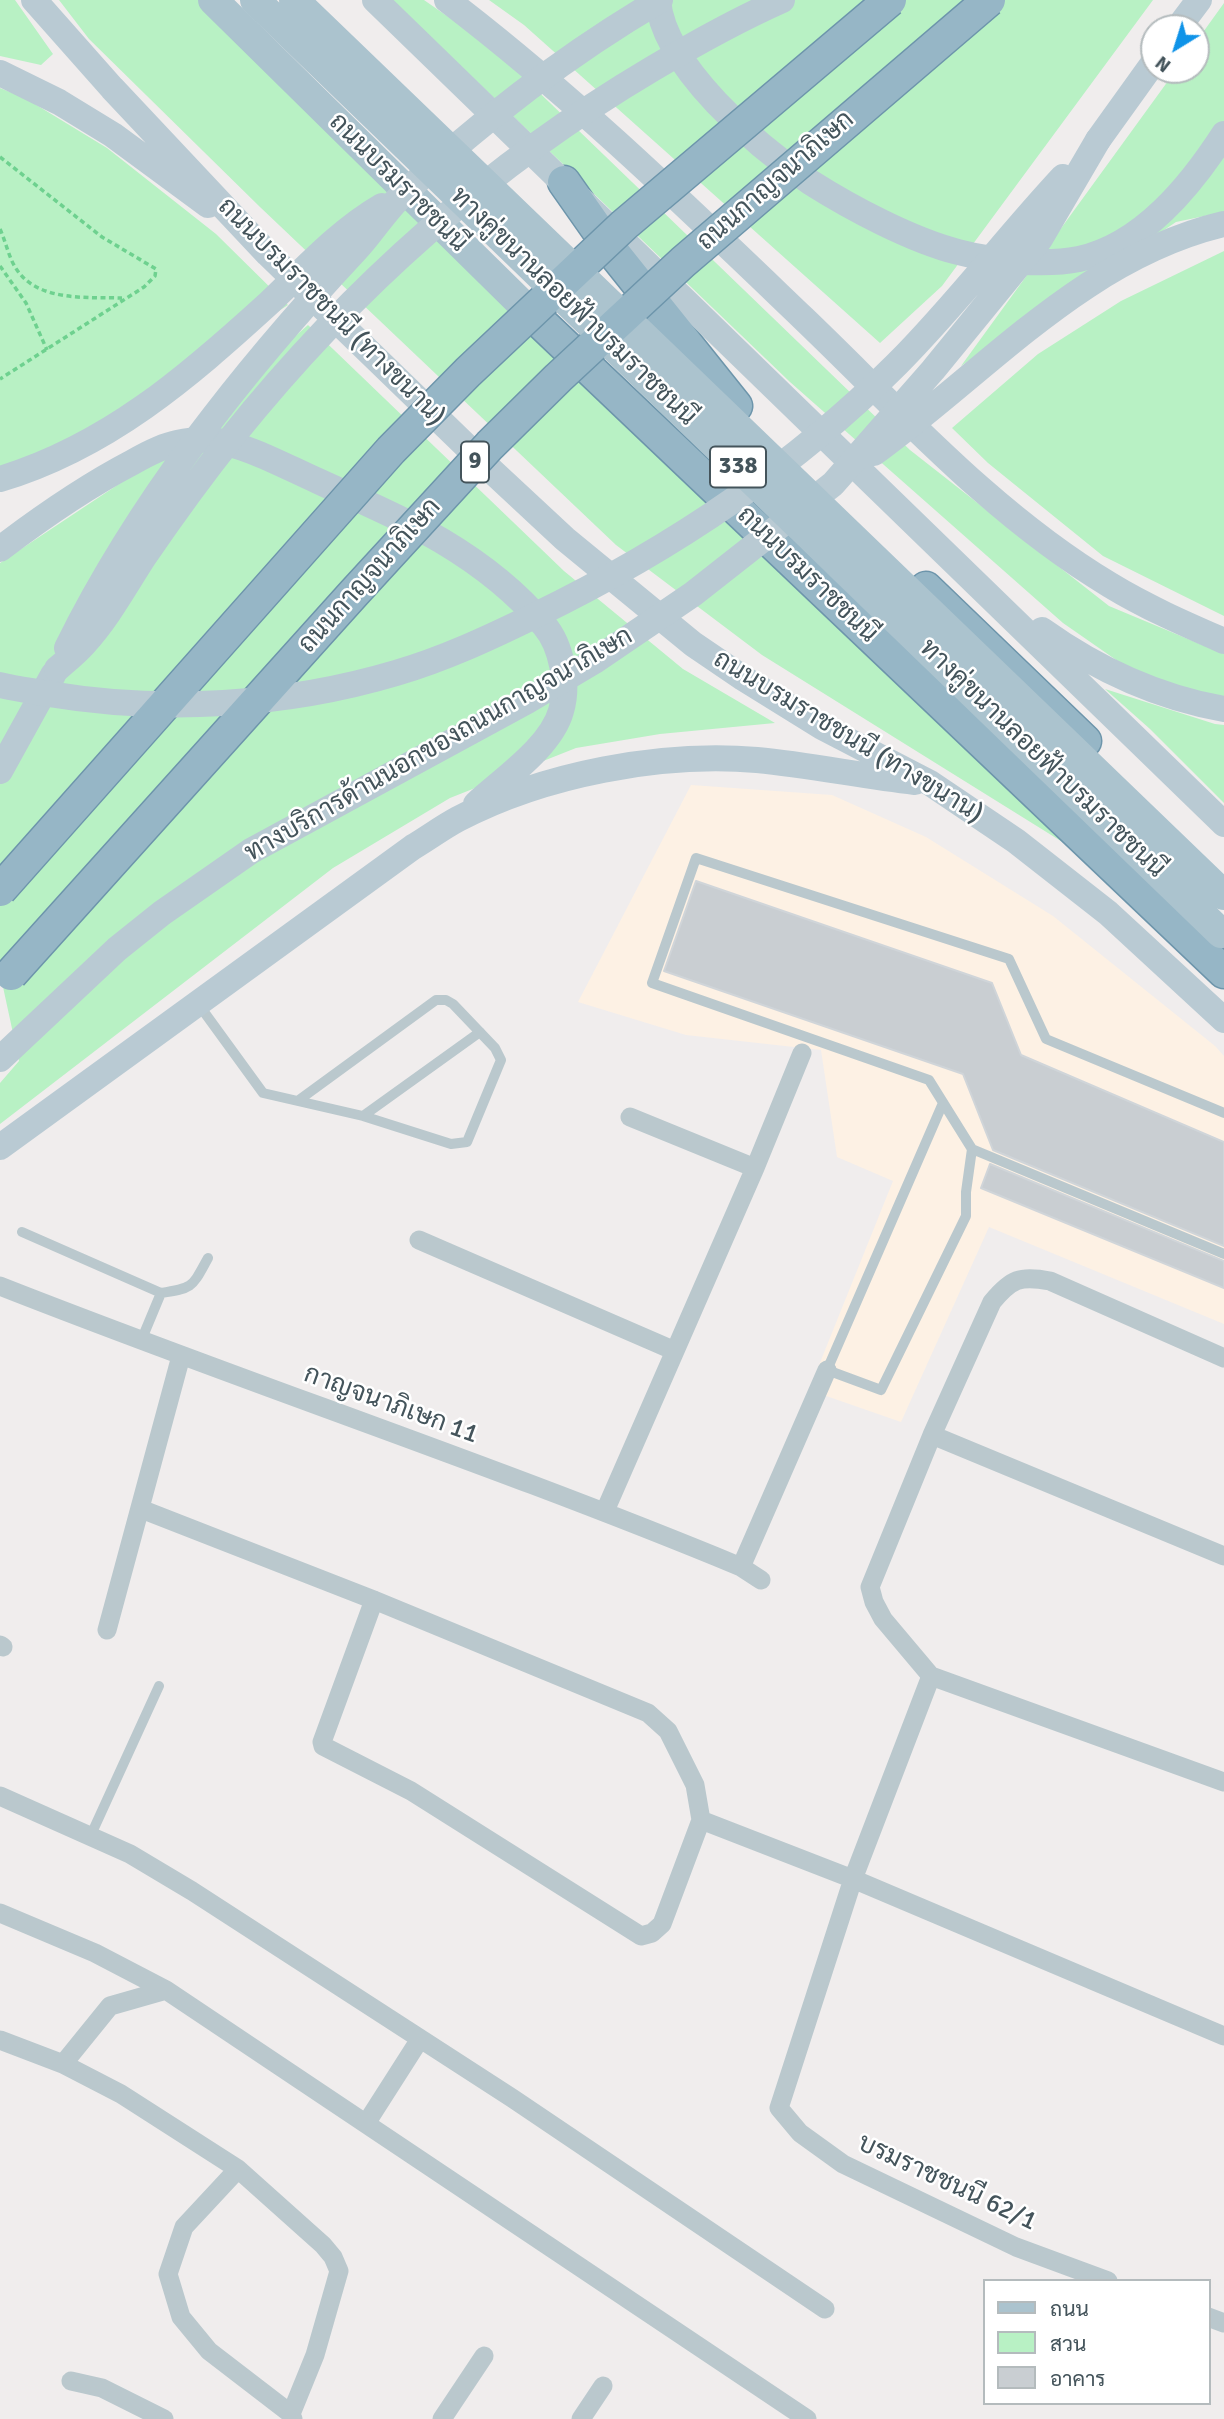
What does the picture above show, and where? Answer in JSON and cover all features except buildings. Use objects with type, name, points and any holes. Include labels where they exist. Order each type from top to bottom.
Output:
[{"type":"highway","points":[[0,890],[391,450],[468,372],[633,217],[890,0]]},
{"type":"highway","name":"ถนนกาญจนาภิเษก","points":[[5,980],[500,435],[683,262],[989,0]]},
{"type":"highway","points":[[564,182],[616,256],[736,406]]},
{"type":"highway","name":"338","points":[[591,267],[1224,876]]},
{"type":"highway","name":"ถนนบรมราชชนนี","points":[[537,318],[1224,972]]},
{"type":"main road","name":"ถนนบรมราชชนนี (ทางขนาน)","points":[[34,0],[112,88],[245,228],[493,472],[565,539],[627,592],[743,678],[822,727],[930,783],[970,808],[1065,877],[1151,951],[1224,1020]]},
{"type":"main road","name":"ถนนบรมราชชนนี","points":[[213,0],[537,318]]},
{"type":"main road","name":"ทางคู่ขนานลอยฟ้าบรมราชชนนี","points":[[255,0],[1224,935]]},
{"type":"main road","name":"ทางคู่ขนานลอยฟ้าบรมราชชนนี","points":[[294,0],[1224,895]]},
{"type":"main road","name":"338","points":[[312,0],[591,267]]},
{"type":"main road","points":[[375,0],[1224,824]]},
{"type":"main road","points":[[447,0],[500,40],[615,141],[970,480],[1030,529],[1109,585],[1170,618],[1224,641]]},
{"type":"main road","points":[[0,480],[66,455],[104,435],[150,405],[210,357],[339,237],[400,196],[502,108],[572,56],[659,0],[667,36],[687,67],[715,101],[766,149],[811,182],[847,202],[903,232],[958,252],[1046,262],[1080,258],[1110,247],[1130,236],[1160,213],[1210,156],[1224,134]]},
{"type":"main road","points":[[57,669],[84,645],[169,520],[251,413],[328,328],[417,241],[528,151],[624,86],[690,47],[782,0]]},
{"type":"main road","points":[[0,73],[59,102],[113,135],[188,192],[245,228]]},
{"type":"main road","name":"ทางบริการด้านนอกของถนนกาญจนาภิเษก","points":[[0,1059],[117,949],[162,913],[232,864],[315,814],[527,701],[596,660],[693,594],[833,484],[933,370],[1040,239],[1098,140],[1140,82]]},
{"type":"main road","points":[[0,685],[82,699],[133,704],[195,704],[303,694],[396,673],[452,654],[556,606],[687,530],[743,492],[843,414],[896,365],[963,294],[1049,192],[1098,140]]},
{"type":"main road","points":[[0,771],[112,565],[188,452],[278,337],[369,236],[400,196]]},
{"type":"main road","points":[[833,484],[897,437],[1030,326],[1095,281],[1142,254],[1181,237],[1224,224]]},
{"type":"main road","points":[[0,549],[104,477],[150,452],[175,443],[208,440],[243,449],[277,463],[442,541],[513,594],[546,627],[560,655],[564,688],[562,710],[555,727],[541,745],[459,819]]},
{"type":"main road","points":[[978,585],[1053,638],[1112,673],[1152,691],[1224,709]]},
{"type":"main road","points":[[0,1147],[414,847],[459,819],[533,787],[606,769],[667,760],[756,760],[930,783]]},
{"type":"street","points":[[605,1511],[755,1168],[802,1053]]},
{"type":"street","points":[[630,1117],[755,1168]]},
{"type":"street","points":[[419,1240],[675,1351]]},
{"type":"street","points":[[1224,1358],[1050,1281],[1028,1277],[1014,1281],[992,1302],[932,1436],[870,1587],[883,1619],[931,1676],[1224,1782]]},
{"type":"street","name":"กาญจนาภิเษก 11","points":[[0,1286],[181,1356],[605,1511],[741,1567],[761,1580]]},
{"type":"street","points":[[107,1630],[181,1356]]},
{"type":"street","points":[[741,1567],[827,1370]]},
{"type":"street","points":[[932,1436],[1224,1556]]},
{"type":"street","points":[[141,1509],[374,1600],[648,1713],[668,1731],[695,1785],[701,1821],[662,1924],[652,1933],[641,1936],[411,1791],[323,1746],[322,1742],[374,1600]]},
{"type":"street","points":[[853,1879],[931,1676]]},
{"type":"street","points":[[0,1796],[130,1854],[192,1891],[420,2039],[825,2309]]},
{"type":"street","points":[[701,1821],[853,1879],[1224,2036]]},
{"type":"street","name":"บรมราชชนนี 62/1","points":[[853,1879],[779,2108],[800,2133],[843,2164],[1016,2247],[1103,2279]]},
{"type":"street","points":[[0,1913],[95,1953],[166,1990],[807,2419]]},
{"type":"street","points":[[63,2064],[110,2006],[166,1990]]},
{"type":"street","points":[[367,2122],[420,2039]]},
{"type":"street","points":[[0,2040],[63,2064],[121,2094],[238,2169],[333,2257],[339,2271],[315,2355],[292,2417],[209,2351],[181,2317],[168,2274],[184,2227],[238,2169]]},
{"type":"street","points":[[442,2419],[484,2356]]},
{"type":"street","points":[[71,2381],[102,2388],[164,2419]]},
{"type":"street","points":[[582,2419],[603,2385]]},
{"type":"lane","points":[[1224,1113],[1046,1039],[1009,959],[696,858],[652,982],[929,1080],[972,1149],[1224,1254]]},
{"type":"lane","points":[[197,1002],[260,1090],[268,1095],[363,1116],[451,1144],[467,1142],[501,1060],[499,1052],[453,1004],[446,1000],[436,1000],[299,1100]]},
{"type":"lane","points":[[363,1116],[480,1032]]},
{"type":"lane","points":[[943,1103],[827,1370],[881,1390],[966,1216],[966,1192],[972,1149]]},
{"type":"lane","points":[[22,1233],[161,1293],[189,1288],[208,1258]]},
{"type":"lane","points":[[141,1341],[161,1293]]},
{"type":"lane","points":[[90,1837],[159,1686]]},
{"type":"path","points":[[0,157],[102,237],[156,269],[155,276],[144,288],[124,298],[0,379]]},
{"type":"path","points":[[0,229],[16,269],[32,285],[65,296],[124,298]]},
{"type":"path","points":[[0,266],[26,303],[47,350]]},
{"type":"shaded area","points":[[691,785],[832,795],[926,837],[1053,916],[1215,1046],[1224,1056],[1224,1324],[989,1227],[901,1422],[809,1390],[893,1181],[837,1157],[821,1050],[686,1035],[578,1002]]},
{"type":"green space","points":[[0,0],[15,0],[53,54],[41,65],[0,56]]},
{"type":"green space","points":[[59,0],[203,0],[1101,866],[762,655],[616,545],[260,207],[89,39]]},
{"type":"green space","points":[[392,0],[424,0],[493,48],[910,450],[1109,606],[1224,654],[1224,700],[1132,671],[1063,623],[790,382]]},
{"type":"green space","points":[[489,0],[1153,0],[1140,14],[1140,18],[942,286],[880,343],[524,25]]},
{"type":"green space","points":[[1224,3],[1224,212],[1176,222],[961,366],[1166,84],[1210,84],[1210,22]]},
{"type":"green space","points":[[0,88],[25,98],[107,148],[216,234],[288,305],[78,441],[0,470]]},
{"type":"green space","points":[[1224,251],[1224,616],[1103,556],[988,463],[952,428],[1038,354],[1121,301]]},
{"type":"green space","points":[[308,325],[564,571],[683,669],[775,723],[660,734],[576,748],[450,798],[333,868],[0,1124],[0,1083],[19,1061],[0,973],[0,563],[146,466]]},
{"type":"green space","points":[[1105,689],[1224,725],[1224,803],[1150,729]]}]
